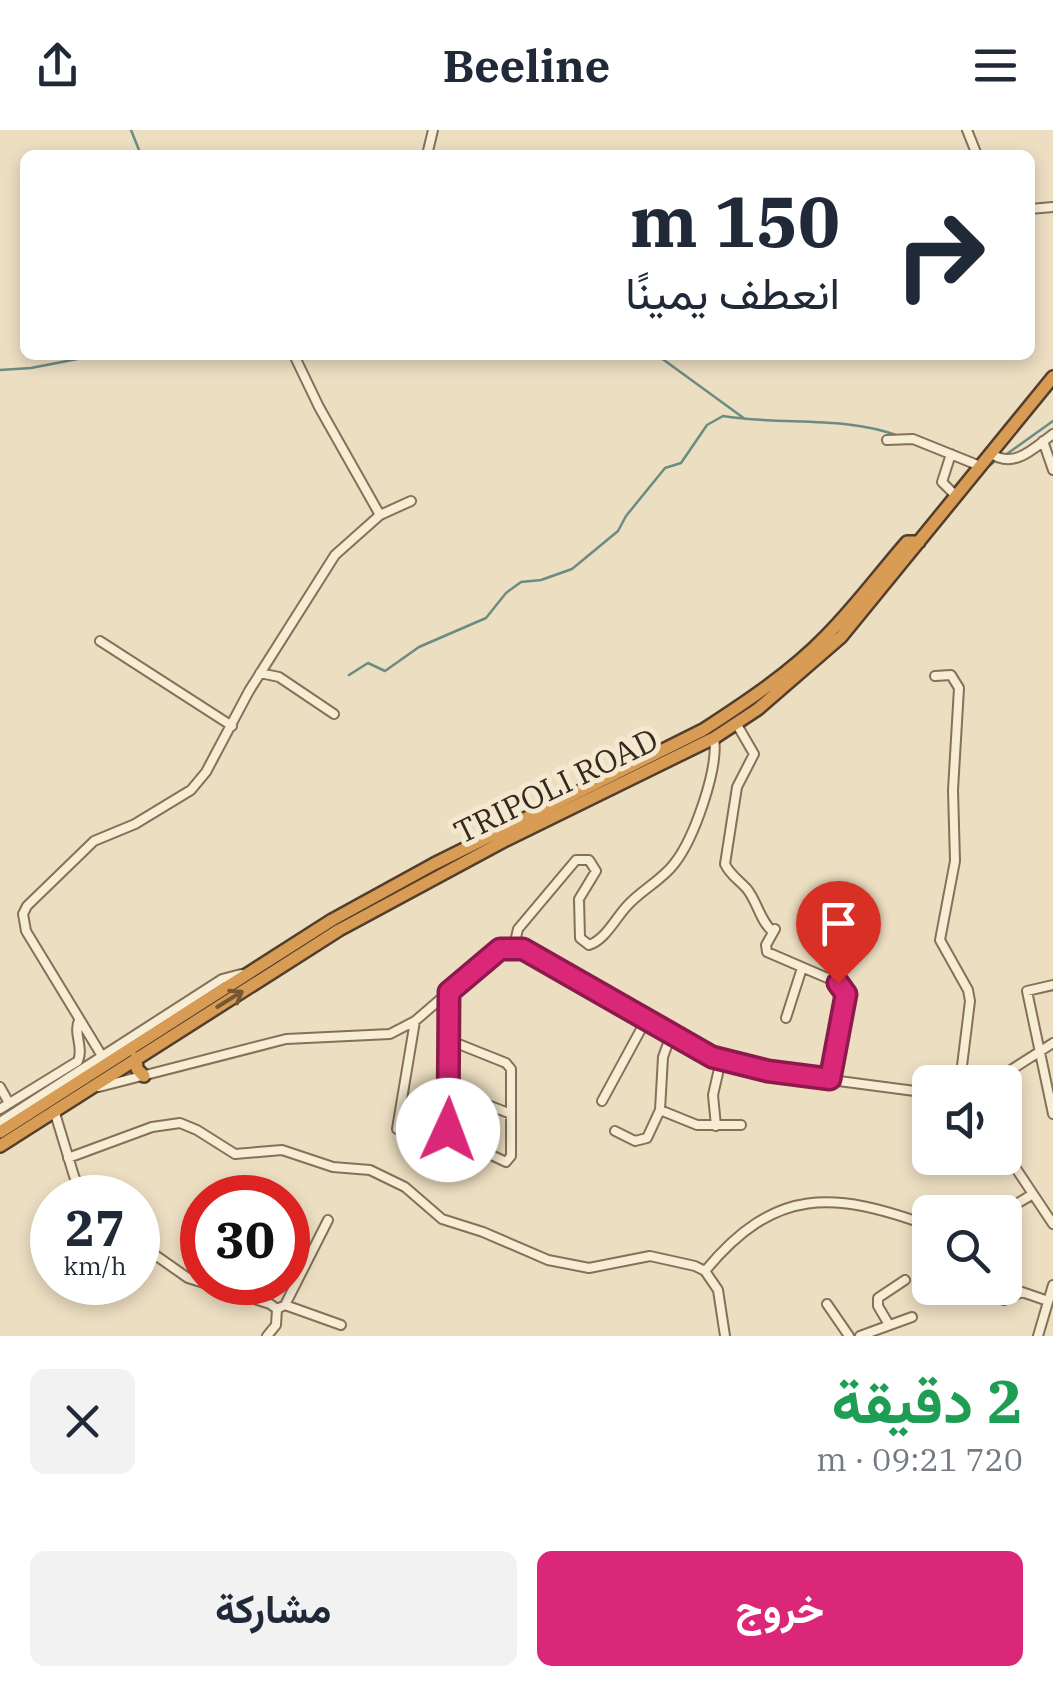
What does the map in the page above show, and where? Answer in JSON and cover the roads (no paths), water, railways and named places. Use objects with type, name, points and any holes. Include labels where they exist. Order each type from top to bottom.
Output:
[{"type":"highway","name":"TRIPOLI ROAD","points":[[0,1146],[353,922],[736,724],[816,662],[841,636],[1053,377]]},
{"type":"highway","points":[[0,1132],[246,973],[388,888],[730,713],[825,637],[907,542],[919,542]]},
{"type":"highway","points":[[136,1058],[137,1068],[144,1076]]},
{"type":"street","points":[[296,360],[380,515]]},
{"type":"street","points":[[990,454],[1014,460],[1053,434]]},
{"type":"street","points":[[887,440],[913,439],[980,466]]},
{"type":"street","points":[[1043,441],[1053,470]]},
{"type":"street","points":[[951,454],[942,482],[956,496]]},
{"type":"street","points":[[102,1056],[26,932],[23,914],[27,906],[94,841],[135,824],[190,790],[206,772],[260,673],[335,555],[380,515],[411,501]]},
{"type":"street","points":[[100,641],[232,726]]},
{"type":"street","points":[[260,673],[279,677],[334,714]]},
{"type":"street","points":[[935,676],[951,676],[958,688],[952,790],[955,862],[940,940],[968,990],[970,1001],[962,1065]]},
{"type":"street","points":[[736,724],[754,754],[737,787],[725,864],[751,895],[765,924],[774,931],[767,952],[845,989],[830,1079]]},
{"type":"street","points":[[514,946],[518,928],[576,860],[589,860],[596,871],[578,904],[580,938],[589,945],[598,942],[632,900],[671,868],[688,840],[712,777],[716,758],[714,738]]},
{"type":"street","points":[[83,1091],[286,1038],[382,1036],[415,1021],[494,953],[514,946],[574,975],[721,1060],[778,1073],[912,1090]]},
{"type":"street","points":[[786,1018],[802,968]]},
{"type":"street","points":[[0,1122],[222,979],[246,973]]},
{"type":"street","points":[[1053,986],[1028,991],[1053,1114]]},
{"type":"street","points":[[449,992],[449,1135],[502,1162],[510,1156],[509,1066],[450,1040]]},
{"type":"street","points":[[0,1109],[78,1061],[79,1020]]},
{"type":"street","points":[[602,1101],[646,1020]]},
{"type":"street","points":[[396,1129],[415,1021]]},
{"type":"street","points":[[615,1131],[636,1141],[644,1140],[660,1110],[663,1056],[671,1034]]},
{"type":"street","points":[[1016,1065],[1053,1044]]},
{"type":"street","points":[[716,1126],[712,1095],[721,1060]]},
{"type":"street","points":[[0,1087],[9,1103]]},
{"type":"street","points":[[449,1090],[510,1114]]},
{"type":"street","points":[[54,1110],[75,1175]]},
{"type":"street","points":[[660,1110],[698,1125],[741,1125]]},
{"type":"street","points":[[68,1158],[152,1127],[180,1123],[235,1154],[282,1150],[333,1167],[381,1174],[405,1186],[442,1218],[548,1260],[589,1268],[650,1256],[681,1261],[705,1271],[718,1290],[725,1336]]},
{"type":"street","points":[[1020,1175],[1033,1194],[1050,1208],[1053,1224]]},
{"type":"street","points":[[1022,1201],[1033,1194]]},
{"type":"street","points":[[705,1271],[738,1235],[757,1221],[786,1209],[840,1201],[864,1204],[912,1220]]},
{"type":"street","points":[[267,1336],[328,1220]]},
{"type":"street","points":[[160,1258],[188,1278],[342,1325]]},
{"type":"street","points":[[888,1324],[878,1298],[905,1280]]},
{"type":"street","points":[[1038,1336],[1049,1314],[1053,1285]]},
{"type":"street","points":[[1022,1292],[1048,1302]]},
{"type":"street","points":[[827,1304],[850,1336]]},
{"type":"street","points":[[860,1336],[912,1317]]},
{"type":"waterway","points":[[131,130],[139,150]]},
{"type":"waterway","points":[[0,370],[72,360]]},
{"type":"waterway","points":[[664,360],[745,419]]},
{"type":"waterway","points":[[349,675],[368,663],[385,671],[419,647],[486,618],[506,593],[521,582],[541,580],[572,569],[618,531],[665,468],[681,463],[707,425],[723,416],[856,425],[899,436]]},
{"type":"waterway","points":[[1004,456],[1053,421]]},
{"type":"waterway","points":[[989,466],[994,462]]}]
